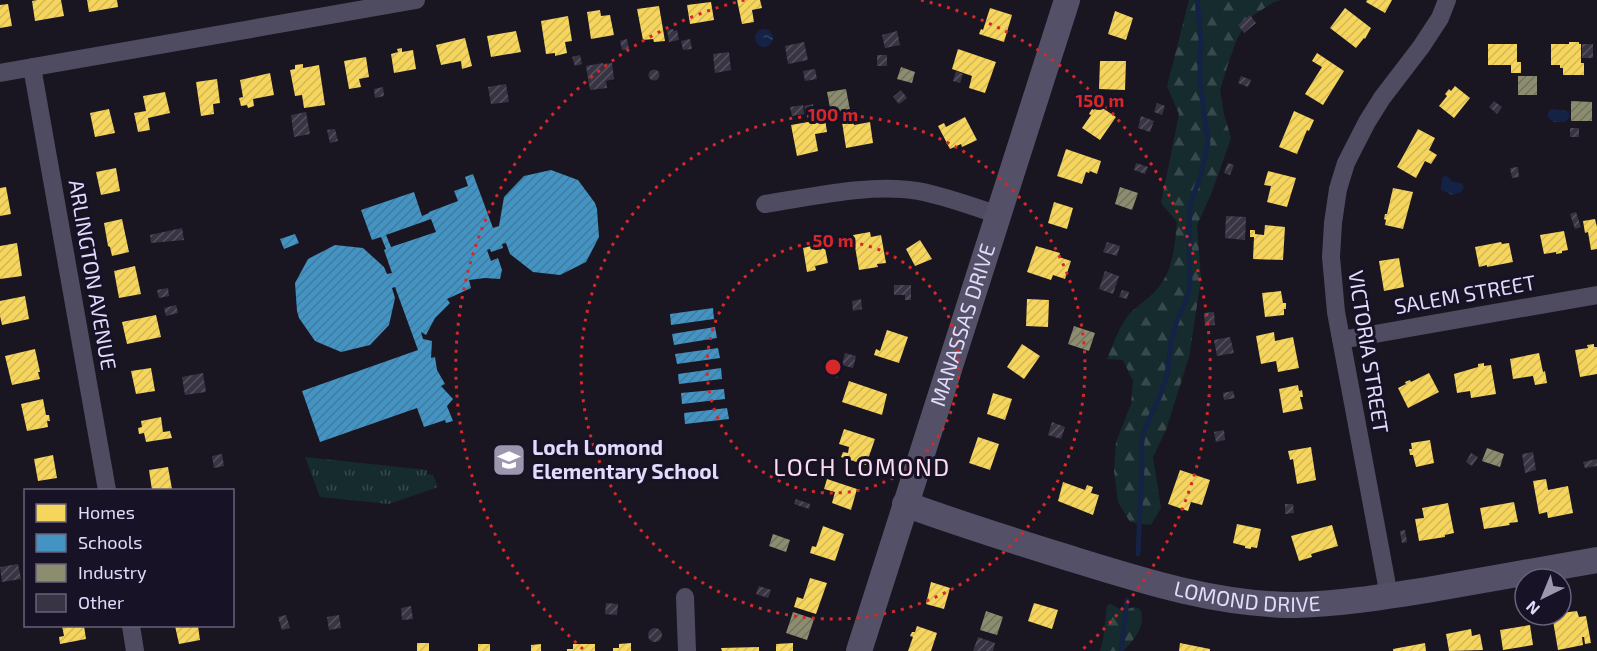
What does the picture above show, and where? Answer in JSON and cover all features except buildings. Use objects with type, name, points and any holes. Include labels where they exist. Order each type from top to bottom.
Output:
[{"type":"main road","name":"MANASSAS DRIVE","points":[[859,651],[1067,0]]},
{"type":"main road","name":"LOMOND DRIVE","points":[[905,504],[962,525],[1106,570],[1208,597],[1255,603],[1294,605],[1342,603],[1597,560]]},
{"type":"street","points":[[0,73],[416,0]]},
{"type":"street","name":"VICTORIA STREET","points":[[1389,596],[1332,284],[1333,223],[1338,189],[1346,163],[1377,106],[1421,47],[1440,18],[1447,0]]},
{"type":"street","name":"ARLINGTON AVENUE","points":[[33,67],[107,489]]},
{"type":"street","points":[[765,204],[868,189],[886,189],[916,191],[945,197],[998,215]]},
{"type":"street","name":"SALEM STREET","points":[[1341,340],[1597,295]]},
{"type":"street","points":[[685,597],[687,651]]},
{"type":"street","points":[[131,627],[135,651]]},
{"type":"green space","points":[[1189,0],[1282,0],[1274,2],[1249,18],[1237,39],[1220,90],[1231,138],[1212,192],[1197,225],[1201,279],[1189,357],[1166,430],[1153,457],[1161,508],[1151,525],[1130,522],[1118,502],[1114,471],[1116,442],[1131,404],[1133,381],[1123,360],[1107,359],[1124,322],[1158,288],[1167,274],[1172,257],[1177,222],[1161,203],[1179,114],[1167,86]]},
{"type":"green space","points":[[305,457],[427,470],[427,474],[433,475],[438,487],[389,504],[320,497]]},
{"type":"green space","points":[[1110,604],[1122,610],[1135,607],[1140,609],[1142,615],[1138,632],[1123,651],[1100,651],[1107,606]]},
{"type":"water","points":[[764,29],[770,32],[773,38],[770,44],[764,47],[758,44],[755,38],[758,32]]},
{"type":"water","points":[[1551,109],[1568,111],[1570,117],[1565,122],[1553,122],[1548,117]]},
{"type":"water","points":[[1445,175],[1453,182],[1461,183],[1464,187],[1461,192],[1453,195],[1441,190],[1442,178]]},
{"type":"waterway","points":[[1138,554],[1141,447],[1144,431],[1167,375],[1171,342],[1190,286],[1190,205],[1201,174],[1208,143],[1200,81],[1201,40],[1197,0]]},
{"type":"waterway","points":[[1121,651],[1127,600]]},
{"type":"place","name":"Loch Lomond Elementary School","points":[[509,460]]},
{"type":"district","name":"LOCH LOMOND","points":[[862,468]]}]
